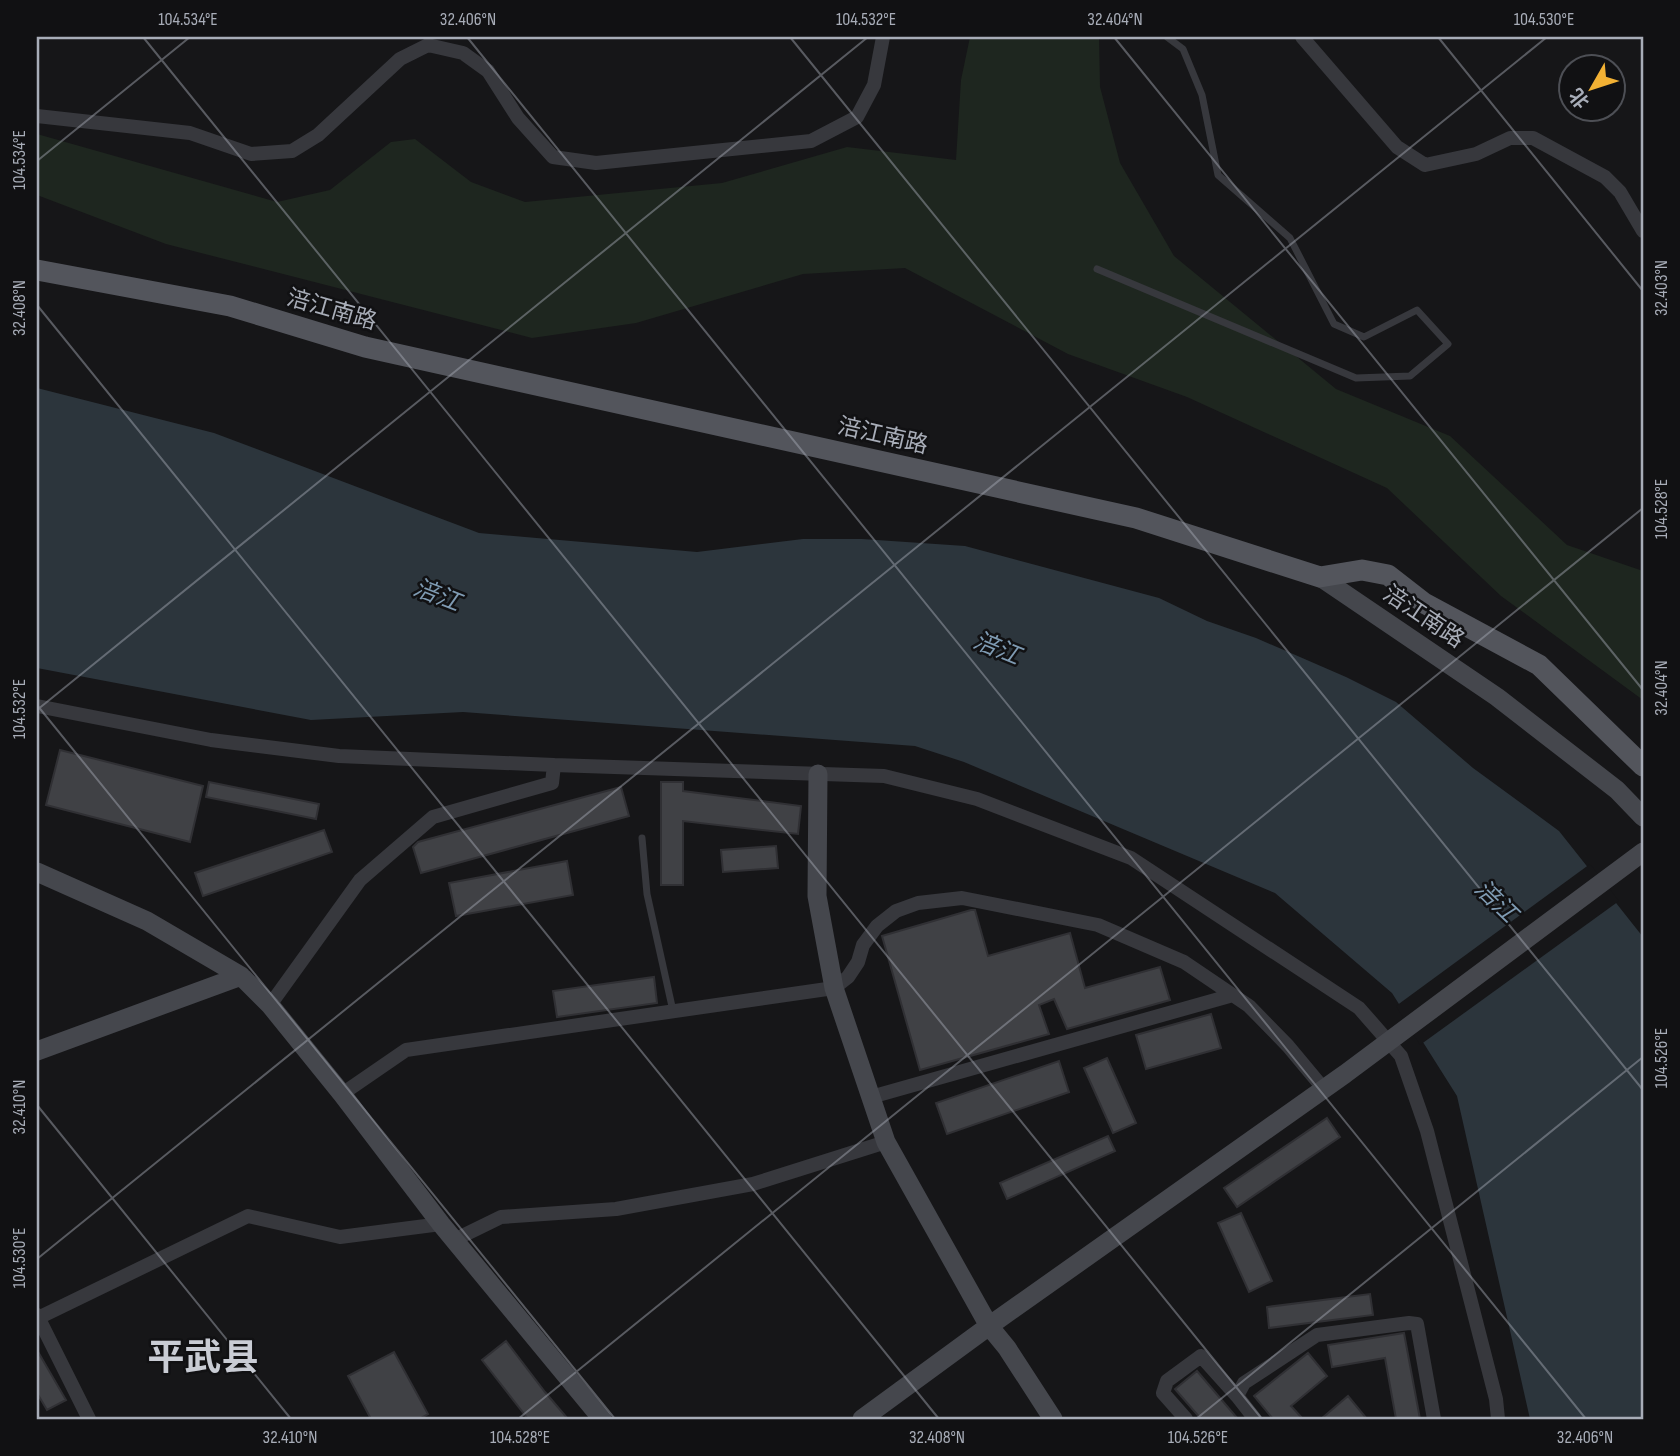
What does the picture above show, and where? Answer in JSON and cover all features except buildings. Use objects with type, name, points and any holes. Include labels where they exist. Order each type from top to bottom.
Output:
[{"type":"main road","name":"涪江南路","points":[[37,271],[230,306],[365,347],[1136,518],[1320,577]]},
{"type":"main road","points":[[1320,577],[1362,570],[1388,575],[1424,603],[1539,665],[1643,766]]},
{"type":"street","points":[[37,116],[190,133],[251,154],[292,151],[318,135],[400,59],[428,45],[463,53],[488,71],[518,118],[554,157],[596,163],[811,141],[857,117],[874,85],[883,37]]},
{"type":"street","points":[[1302,37],[1397,147],[1425,165],[1476,153],[1510,138],[1533,138],[1605,177],[1620,192],[1643,231]]},
{"type":"street","name":"涪江南路","points":[[1320,577],[1497,696],[1617,790],[1643,817]]},
{"type":"street","points":[[37,706],[198,738],[326,755],[884,776],[977,799],[1131,858],[1359,1008],[1401,1056],[1427,1131],[1496,1399],[1498,1419]]},
{"type":"street","points":[[270,1005],[360,880],[433,817],[552,783],[554,765]]},
{"type":"street","points":[[818,774],[817,896],[834,988],[886,1142],[989,1326],[1007,1348],[1053,1419]]},
{"type":"street","points":[[862,1419],[1345,1073],[1639,855]]},
{"type":"street","points":[[37,872],[147,921],[241,976],[270,1005],[441,1224],[602,1419]]},
{"type":"street","points":[[342,1094],[406,1050],[834,988],[848,977],[858,962],[863,945],[877,926],[896,911],[918,903],[962,898],[1098,925],[1184,962],[1249,1006],[1288,1046],[1323,1088]]},
{"type":"street","points":[[37,1051],[241,976]]},
{"type":"street","points":[[871,1097],[1233,995]]},
{"type":"street","points":[[454,1240],[501,1217],[616,1209],[753,1184],[886,1142]]},
{"type":"street","points":[[89,1419],[38,1317],[248,1216],[340,1237],[441,1224]]},
{"type":"street","points":[[1237,1396],[1244,1383],[1317,1335],[1409,1323],[1417,1324],[1434,1419]]},
{"type":"street","points":[[1186,1419],[1163,1393],[1167,1381],[1201,1356],[1255,1419]]},
{"type":"lane","points":[[1097,269],[1356,378],[1410,376],[1448,344],[1417,310],[1364,337],[1335,324],[1290,238],[1218,175],[1202,95],[1183,48],[1167,37]]},
{"type":"lane","points":[[642,838],[647,894],[673,1011]]},
{"type":"shaded area","points":[[970,37],[1099,37],[1100,87],[1120,163],[1174,256],[1336,389],[1450,436],[1567,545],[1643,571],[1643,700],[1501,596],[1387,488],[1187,397],[1068,354],[905,268],[803,274],[636,323],[532,338],[166,244],[37,195],[37,134],[277,202],[330,190],[391,142],[415,139],[471,182],[525,202],[722,183],[847,147],[956,160],[961,80]]},
{"type":"water","name":"涪江","points":[[37,388],[214,433],[479,533],[697,552],[803,539],[862,539],[965,546],[1159,598],[1207,621],[1256,638],[1346,677],[1396,702],[1473,768],[1559,831],[1643,937],[1643,1419],[1530,1419],[1457,1096],[1392,993],[1275,893],[964,762],[915,746],[463,712],[311,720],[37,668]]},
{"type":"pier","points":[[1590,864],[1619,901],[1420,1045],[1396,1006]]},
{"type":"district","name":"平武县","points":[[203,1357]]}]
